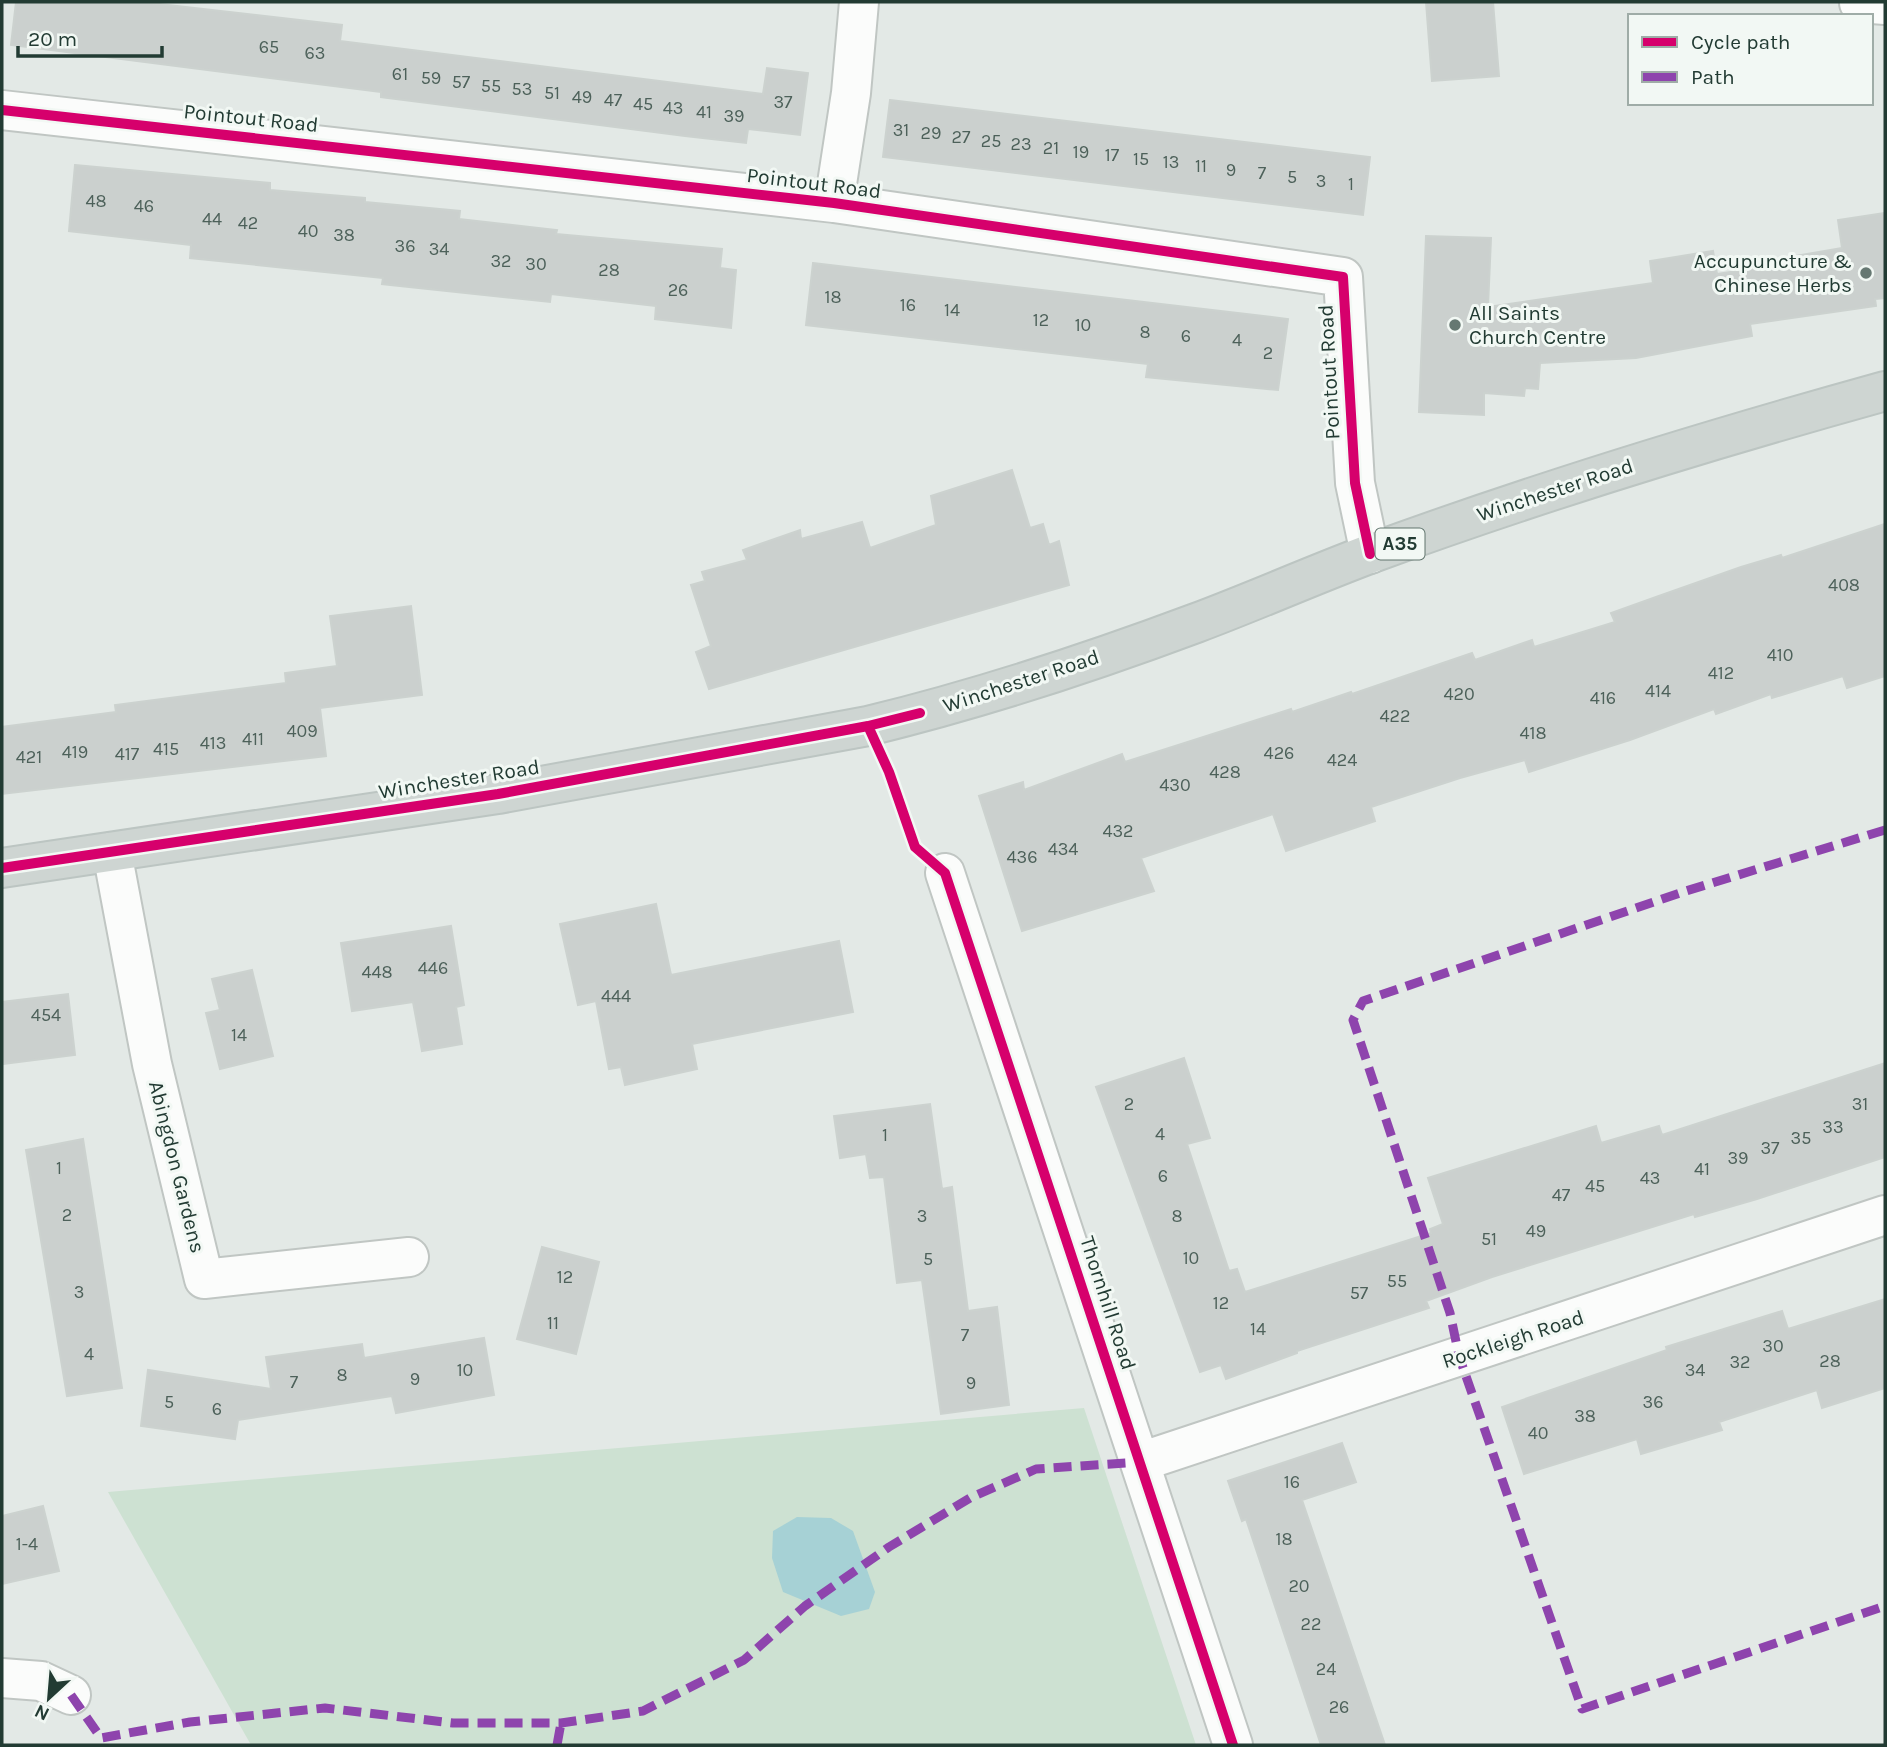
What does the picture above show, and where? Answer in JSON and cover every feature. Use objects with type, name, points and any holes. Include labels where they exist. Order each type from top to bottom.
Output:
[{"type":"main road","name":"Winchester Road","points":[[2,868],[498,794],[868,726],[1001,691],[1198,622],[1370,554],[1552,489],[1727,435],[1885,391]]},
{"type":"street","points":[[834,203],[851,93],[859,2]]},
{"type":"street","points":[[1859,3],[1885,5]]},
{"type":"street","name":"Pointout Road","points":[[2,110],[834,203],[1343,277],[1355,483],[1370,554]]},
{"type":"street","name":"Abingdon Gardens","points":[[112,852],[152,1064],[204,1279],[409,1257]]},
{"type":"street","name":"Thornhill Road","points":[[945,873],[1233,1745]]},
{"type":"street","name":"Rockleigh Road","points":[[1140,1462],[1885,1215]]},
{"type":"street","points":[[2,1678],[41,1681],[71,1695]]},
{"type":"green space","points":[[1084,1408],[1196,1745],[251,1745],[108,1492]]},
{"type":"water","points":[[797,1517],[831,1518],[853,1531],[875,1592],[869,1609],[841,1616],[783,1592],[772,1558],[773,1531]]},
{"type":"building","points":[[16,2],[142,2],[342,25],[340,41],[763,94],[767,68],[808,73],[800,135],[748,129],[746,143],[381,97],[381,92],[11,45]]},
{"type":"building","points":[[1426,2],[1493,2],[1499,76],[1432,81]]},
{"type":"building","points":[[890,100],[1370,157],[1363,215],[883,157]]},
{"type":"building","points":[[75,165],[270,183],[270,190],[365,198],[365,202],[460,211],[459,219],[557,230],[556,234],[722,249],[720,268],[736,270],[731,328],[655,319],[656,306],[551,294],[550,302],[382,284],[383,278],[190,258],[191,245],[69,231]]},
{"type":"building","points":[[1885,213],[1885,298],[1875,299],[1876,306],[1750,324],[1752,336],[1636,358],[1540,363],[1538,389],[1525,388],[1524,396],[1484,393],[1484,415],[1419,412],[1426,236],[1491,238],[1488,307],[1653,283],[1650,261],[1713,251],[1717,274],[1796,262],[1795,256],[1842,248],[1838,220]]},
{"type":"building","points":[[813,263],[1288,319],[1278,390],[1146,377],[1148,364],[806,325]]},
{"type":"building","points":[[1012,470],[1030,528],[1043,524],[1049,545],[1059,541],[1069,585],[709,689],[696,652],[711,646],[691,585],[705,581],[702,572],[747,560],[743,550],[800,530],[801,539],[862,522],[870,548],[936,525],[931,496]]},
{"type":"building","points":[[1885,524],[1885,676],[1847,688],[1843,676],[1772,698],[1771,694],[1716,714],[1714,709],[1630,740],[1529,772],[1525,760],[1460,778],[1371,807],[1375,821],[1286,851],[1273,814],[1141,858],[1154,891],[1022,931],[979,796],[1023,782],[1024,790],[1122,754],[1125,762],[1291,709],[1292,712],[1351,692],[1352,694],[1472,653],[1475,660],[1532,640],[1534,647],[1615,622],[1611,613],[1741,567],[1781,555],[1782,558]]},
{"type":"building","points":[[411,606],[422,695],[320,708],[326,756],[2,794],[2,727],[116,712],[115,705],[286,683],[285,673],[337,666],[330,616]]},
{"type":"building","points":[[656,904],[671,975],[839,941],[853,1012],[692,1044],[697,1069],[625,1085],[621,1067],[609,1069],[596,1001],[578,1005],[560,924]]},
{"type":"building","points":[[451,926],[464,1005],[456,1007],[462,1044],[422,1051],[413,1002],[352,1011],[341,943]]},
{"type":"building","points":[[252,970],[273,1056],[220,1069],[206,1013],[220,1010],[212,979]]},
{"type":"building","points":[[68,994],[75,1055],[2,1064],[2,1002]]},
{"type":"building","points":[[1184,1058],[1210,1138],[1187,1144],[1229,1271],[1237,1269],[1245,1292],[1431,1233],[1430,1229],[1443,1224],[1428,1178],[1596,1126],[1601,1143],[1659,1126],[1662,1135],[1885,1063],[1885,1157],[1757,1199],[1695,1217],[1694,1214],[1492,1277],[1426,1301],[1429,1308],[1297,1351],[1226,1379],[1221,1365],[1200,1372],[1096,1087]]},
{"type":"building","points":[[930,1104],[942,1189],[952,1187],[968,1311],[997,1307],[1009,1405],[941,1414],[922,1280],[897,1283],[884,1177],[870,1178],[866,1154],[840,1158],[834,1116]]},
{"type":"building","points":[[83,1139],[122,1388],[67,1396],[26,1150]]},
{"type":"building","points":[[542,1247],[599,1262],[576,1354],[517,1339]]},
{"type":"building","points":[[1885,1299],[1885,1388],[1822,1408],[1817,1390],[1719,1422],[1722,1430],[1641,1454],[1637,1439],[1524,1474],[1502,1407],[1667,1350],[1666,1347],[1782,1311],[1788,1329]]},
{"type":"building","points":[[484,1338],[494,1395],[396,1413],[392,1396],[238,1420],[235,1439],[141,1426],[148,1370],[271,1389],[266,1357],[362,1344],[364,1358]]},
{"type":"building","points":[[1342,1443],[1356,1482],[1302,1500],[1385,1745],[1321,1745],[1246,1519],[1242,1521],[1228,1481]]},
{"type":"building","points":[[43,1506],[59,1571],[2,1584],[2,1516]]},
{"type":"marked path","points":[[1885,830],[1686,891],[1363,1001],[1353,1020],[1450,1313],[1459,1356],[1582,1709],[1885,1606]]},
{"type":"marked path","points":[[71,1695],[101,1738],[190,1722],[325,1708],[453,1723],[561,1723],[643,1711],[744,1660],[805,1606],[889,1547],[970,1498],[1036,1469],[1140,1462]]},
{"type":"marked path","points":[[557,1745],[561,1723]]},
{"type":"cycle path","points":[[2,110],[834,203],[1343,277],[1355,483],[1370,554]]},
{"type":"cycle path","points":[[2,868],[498,794],[868,726],[920,713]]},
{"type":"cycle path","points":[[868,726],[889,772],[915,847],[945,873],[1233,1745]]},
{"type":"place","name":"Accupuncture & Chinese Herbs","points":[[1866,273]]},
{"type":"place","name":"All Saints Church Centre","points":[[1455,325]]}]
